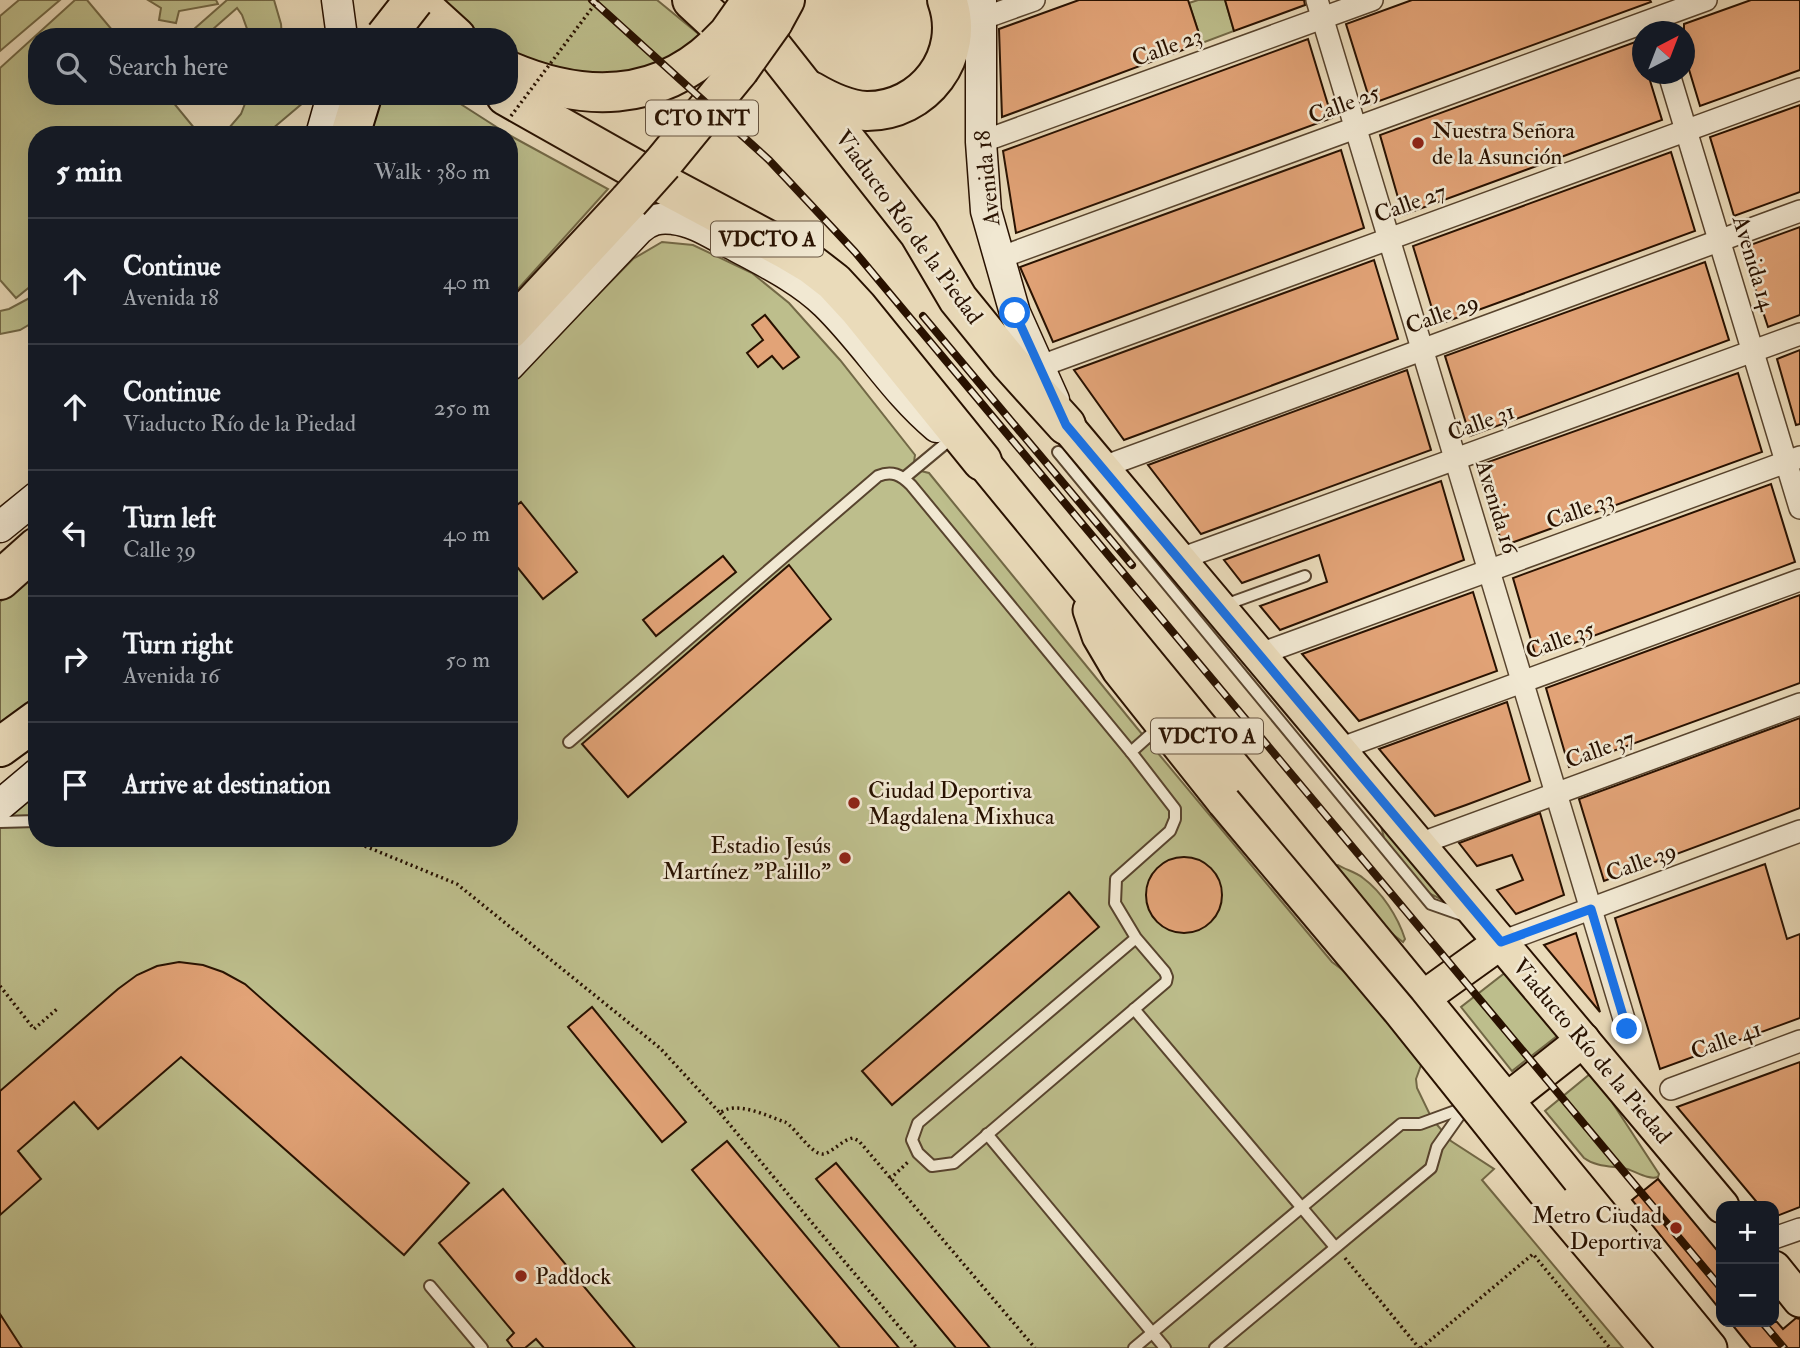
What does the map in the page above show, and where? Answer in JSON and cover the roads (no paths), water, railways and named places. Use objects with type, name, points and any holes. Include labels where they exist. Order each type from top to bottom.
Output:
[{"type":"highway","points":[[378,0],[375,20],[421,28]]},
{"type":"highway","points":[[807,89],[834,104],[864,111],[887,109],[909,101],[933,82],[948,55],[953,24],[947,0]]},
{"type":"highway","points":[[518,74],[551,87],[597,93],[615,92],[665,80],[702,59],[743,26],[899,240],[958,299]]},
{"type":"highway","name":"Viaducto Río de la Piedad","points":[[743,26],[807,89],[919,233],[958,299],[1010,363],[1062,439]]},
{"type":"highway","name":"CTO INT","points":[[518,321],[651,188],[743,26]]},
{"type":"highway","points":[[354,126],[359,105]]},
{"type":"highway","name":"VDCTO A","points":[[509,106],[651,188],[785,249],[812,265],[834,282],[858,308],[982,461]]},
{"type":"highway","points":[[0,580],[28,554]]},
{"type":"highway","points":[[0,747],[28,727]]},
{"type":"main road","points":[[337,0],[341,28]]},
{"type":"main road","name":"Avenida 18","points":[[981,10],[981,142],[986,211],[1015,313],[1038,367],[1062,439]]},
{"type":"main road","points":[[324,126],[329,105]]},
{"type":"main road","points":[[651,188],[686,222],[791,276],[808,288],[841,318],[912,405],[982,461]]},
{"type":"main road","name":"CTO INT","points":[[518,357],[647,222],[651,188]]},
{"type":"main road","name":"Viaducto Río de la Piedad","points":[[1062,439],[1103,467],[1718,1201]]},
{"type":"main road","name":"VDCTO A","points":[[982,461],[1710,1348]]},
{"type":"main road","points":[[0,527],[28,504]]},
{"type":"main road","points":[[1082,584],[1092,617],[1109,655],[1162,725],[1676,1348]]},
{"type":"main road","points":[[0,764],[28,735]]},
{"type":"main road","points":[[0,805],[28,782]]},
{"type":"main road","points":[[1423,998],[1491,930]]},
{"type":"main road","points":[[1507,1100],[1583,1040]]},
{"type":"main road","points":[[1779,1274],[1800,1300]]},
{"type":"street","points":[[981,10],[1034,0]]},
{"type":"street","name":"Calle 23","points":[[981,142],[1320,9],[1372,0]]},
{"type":"street","name":"Calle 25","points":[[999,258],[1652,17],[1706,0]]},
{"type":"street","name":"Avenida 16","points":[[1320,9],[1627,1029]]},
{"type":"street","name":"Avenida 14","points":[[1672,84],[1753,351],[1793,460],[1800,509]]},
{"type":"street","name":"Calle 27","points":[[1038,367],[1800,89]]},
{"type":"street","name":"Calle 29","points":[[1103,467],[1800,211]]},
{"type":"street","name":"Calle 31","points":[[1180,559],[1800,334]]},
{"type":"street","name":"Calle 33","points":[[1260,654],[1793,460]]},
{"type":"street","name":"Calle 35","points":[[1339,749],[1800,580]]},
{"type":"street","name":"Calle 37","points":[[1419,844],[1800,704]]},
{"type":"street","name":"Calle 39","points":[[1491,930],[1591,909],[1800,831]]},
{"type":"street","name":"Calle 41","points":[[1671,1089],[1800,1041]]},
{"type":"street","points":[[1779,1236],[1800,1229]]},
{"type":"lane","points":[[904,478],[952,438]]},
{"type":"lane","points":[[1062,439],[1431,904],[1491,930]]},
{"type":"lane","points":[[569,742],[878,476],[896,474],[904,478],[1175,808],[1175,819],[1170,831],[1116,879],[1115,903],[1136,938],[1167,976],[1166,982],[954,1163],[932,1166],[918,1153],[912,1140],[918,1123],[1136,938]]},
{"type":"lane","points":[[1220,607],[1305,576]]},
{"type":"lane","points":[[1130,752],[1162,725]]},
{"type":"lane","points":[[0,822],[28,821]]},
{"type":"lane","points":[[1134,1009],[1335,1247]]},
{"type":"lane","points":[[1133,1348],[1401,1124],[1420,1124],[1466,1106],[1507,1100]]},
{"type":"lane","points":[[1215,1348],[1228,1344],[1335,1247],[1431,1168],[1437,1147],[1466,1106]]},
{"type":"lane","points":[[987,1134],[1165,1348]]},
{"type":"lane","points":[[430,1286],[482,1348]]},
{"type":"railway","points":[[592,0],[769,160],[855,252],[1716,1282]]},
{"type":"railway","points":[[923,316],[1132,565]]},
{"type":"railway","points":[[1766,1327],[1784,1348]]},
{"type":"place","name":"Nuestra Señora de la Asunción","points":[[1418,143]]},
{"type":"place","name":"Ciudad Deportiva Magdalena Mixhuca","points":[[854,803]]},
{"type":"place","name":"Estadio Jesús Martínez \"Palillo\"","points":[[845,858]]},
{"type":"place","name":"Metro Ciudad Deportiva","points":[[1676,1228]]},
{"type":"place","name":"Paddock","points":[[521,1276]]}]
